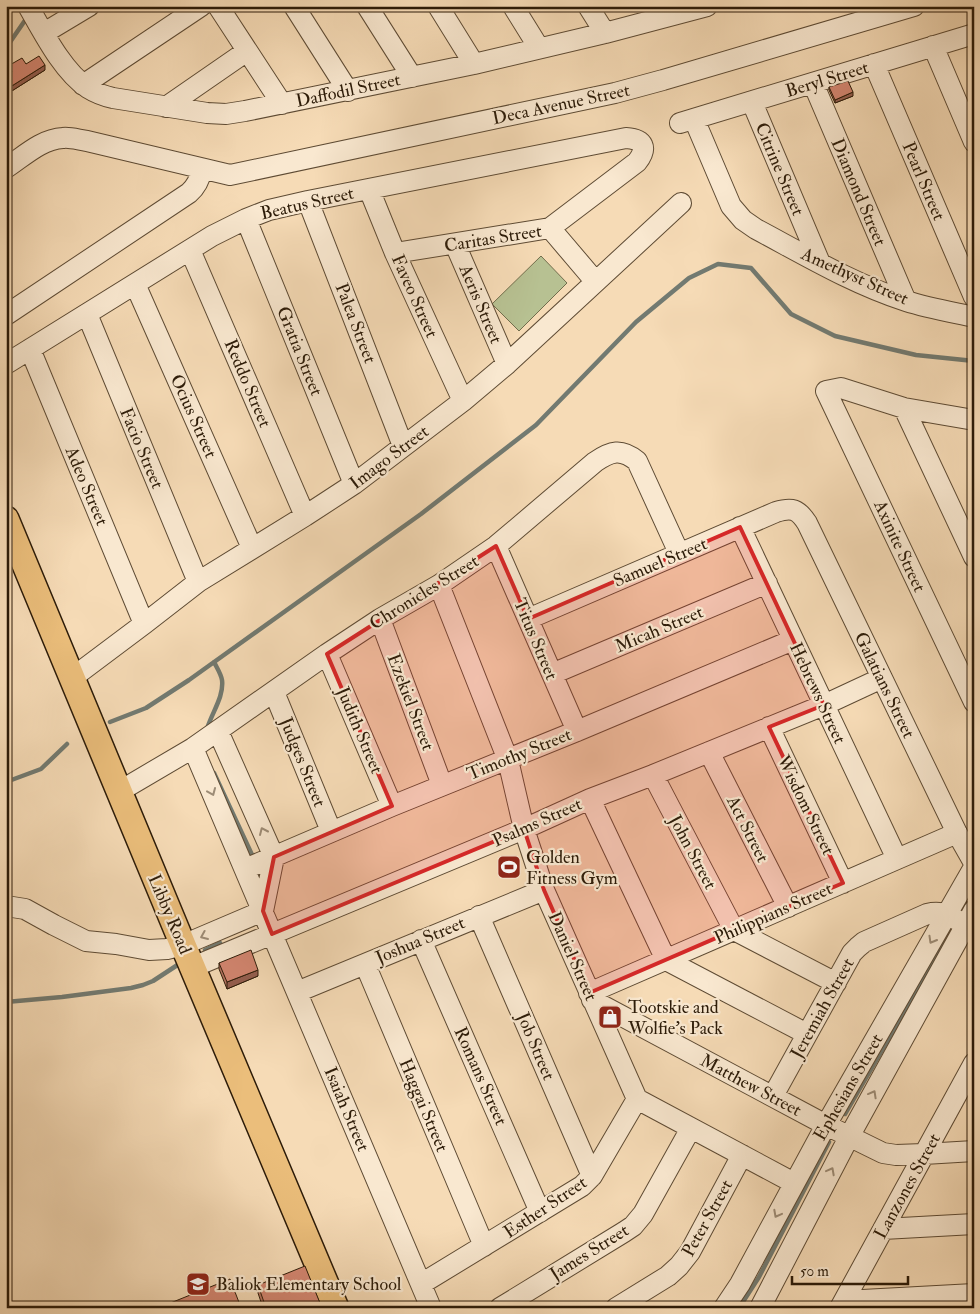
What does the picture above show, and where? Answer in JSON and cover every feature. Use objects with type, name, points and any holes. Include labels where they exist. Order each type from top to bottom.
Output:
[{"type":"main road","name":"Libby Road","points":[[6,519],[336,1308]]},
{"type":"street","points":[[35,19],[89,6]]},
{"type":"street","points":[[83,85],[201,6]]},
{"type":"street","points":[[218,6],[282,104]]},
{"type":"street","points":[[294,6],[348,90]]},
{"type":"street","points":[[366,6],[412,77]]},
{"type":"street","points":[[438,6],[474,64]]},
{"type":"street","points":[[513,6],[539,48]]},
{"type":"street","points":[[588,6],[605,33]]},
{"type":"street","name":"Daffodil Street","points":[[35,19],[64,64],[83,85],[96,93],[166,107],[226,114],[474,64],[605,33],[663,12],[707,6]]},
{"type":"street","name":"Deca Avenue Street","points":[[846,20],[872,6]]},
{"type":"street","name":"Deca Avenue Street","points":[[6,168],[40,145],[51,140],[63,138],[81,140],[202,169],[347,144],[626,84],[660,69],[846,20],[914,6]]},
{"type":"street","name":"Beryl Street","points":[[743,220],[732,206],[687,121],[974,34]]},
{"type":"street","points":[[933,46],[974,142]]},
{"type":"street","points":[[166,107],[247,51]]},
{"type":"street","name":"Pearl Street","points":[[874,64],[974,297]]},
{"type":"street","name":"Diamond Street","points":[[813,83],[906,301]]},
{"type":"street","name":"Citrine Street","points":[[752,102],[820,263]]},
{"type":"street","name":"Beatus Street","points":[[6,364],[212,236],[269,210],[626,138],[638,140],[642,143]]},
{"type":"street","name":"Caritas Street","points":[[395,253],[550,228],[637,162],[643,152],[642,143]]},
{"type":"street","points":[[6,315],[189,193],[195,188],[202,169]]},
{"type":"street","name":"Faveo Street","points":[[369,189],[395,253],[463,401]]},
{"type":"street","name":"Palea Street","points":[[308,201],[403,446]]},
{"type":"street","name":"Imago Street","points":[[72,678],[198,582],[354,484],[463,401],[507,364],[681,203]]},
{"type":"street","name":"Gratia Street","points":[[246,219],[354,484]]},
{"type":"street","name":"Amethyst Street","points":[[743,220],[756,229],[860,283],[906,301],[974,317]]},
{"type":"street","points":[[550,228],[595,281]]},
{"type":"street","name":"Aeris Street","points":[[455,244],[507,364]]},
{"type":"street","name":"Reddo Street","points":[[190,250],[305,516]]},
{"type":"street","name":"Ocius Street","points":[[135,284],[252,548]]},
{"type":"street","name":"Facio Street","points":[[86,314],[198,582]]},
{"type":"street","name":"Adeo Street","points":[[30,349],[144,624]]},
{"type":"street","name":"Axinite Street","points":[[904,408],[841,388],[826,391],[974,702]]},
{"type":"street","points":[[904,408],[974,420]]},
{"type":"street","points":[[904,408],[974,557]]},
{"type":"street","name":"Chronicles Street","points":[[120,791],[193,748],[327,654],[380,619],[439,585],[496,546],[602,457],[614,452],[630,455],[637,461],[679,554]]},
{"type":"street","name":"Samuel Street","points":[[528,618],[776,512],[788,509],[793,510]]},
{"type":"street","name":"Galatians Street","points":[[793,510],[803,517],[807,523],[956,833],[974,863]]},
{"type":"street","name":"Hebrews Street","points":[[740,527],[897,859]]},
{"type":"street","name":"Titus Street","points":[[496,546],[577,731]]},
{"type":"street","name":"Micah Street","points":[[552,674],[767,583]]},
{"type":"street","name":"Daniel Street","points":[[439,585],[508,760],[524,829],[544,890],[637,1099]]},
{"type":"street","name":"Ezekiel Street","points":[[380,619],[442,785]]},
{"type":"street","name":"Timothy Street","points":[[245,869],[331,831],[508,760],[793,640]]},
{"type":"street","name":"Judith Street","points":[[327,654],[392,806]]},
{"type":"street","name":"Psalms Street","points":[[188,956],[272,934],[524,829],[590,799],[824,705],[882,678]]},
{"type":"street","name":"Judges Street","points":[[274,692],[331,831]]},
{"type":"street","name":"Wisdom Street","points":[[768,727],[843,883]]},
{"type":"street","points":[[6,906],[25,909],[54,926],[86,941],[149,950],[167,949],[188,956],[263,911],[274,857],[218,731]]},
{"type":"street","name":"Isaiah Street","points":[[193,748],[432,1308]]},
{"type":"street","name":"Act Street","points":[[709,752],[788,906]]},
{"type":"street","name":"John Street","points":[[653,775],[734,930]]},
{"type":"street","points":[[590,799],[666,960],[807,1034]]},
{"type":"street","name":"Philippians Street","points":[[591,997],[666,960],[956,833]]},
{"type":"street","name":"Ephesians Street","points":[[724,1308],[740,1284],[826,1125],[974,868]]},
{"type":"street","name":"Joshua Street","points":[[297,992],[544,890]]},
{"type":"street","name":"Jeremiah Street","points":[[772,1096],[852,954],[858,947],[864,942],[927,914],[935,912],[970,918]]},
{"type":"street","name":"Job Street","points":[[479,916],[592,1176]]},
{"type":"street","points":[[760,1308],[849,1137],[970,918]]},
{"type":"street","points":[[734,930],[836,982]]},
{"type":"street","name":"Romans Street","points":[[421,940],[540,1212]]},
{"type":"street","name":"Haggai Street","points":[[365,964],[484,1246]]},
{"type":"street","name":"Matthew Street","points":[[591,997],[849,1137],[883,1153],[896,1155],[924,1154]]},
{"type":"street","name":"Lanzones Street","points":[[842,1305],[973,1067]]},
{"type":"street","points":[[637,1099],[794,1183]]},
{"type":"street","name":"Esther Street","points":[[421,1284],[582,1186],[592,1176],[637,1099]]},
{"type":"street","name":"James Street","points":[[500,1308],[633,1226],[643,1214],[691,1128]]},
{"type":"street","points":[[924,1154],[974,1151]]},
{"type":"street","name":"Peter Street","points":[[616,1308],[668,1276],[679,1266],[690,1252],[742,1155]]},
{"type":"street","points":[[883,1228],[974,1224]]},
{"type":"street","points":[[842,1305],[974,1294]]},
{"type":"highlighted area","points":[[740,527],[824,705],[769,727],[843,883],[589,993],[544,890],[524,829],[272,934],[263,911],[274,857],[392,806],[327,654],[496,546],[528,619]]},
{"type":"green space","points":[[541,256],[567,283],[519,331],[492,304]]},
{"type":"building","points":[[39,56],[45,65],[7,89],[6,76],[12,72],[8,66],[22,58],[26,64]]},
{"type":"building","points":[[848,81],[853,92],[835,100],[829,87]]},
{"type":"building","points":[[251,950],[258,970],[227,982],[219,963]]},
{"type":"building","points":[[305,1266],[322,1308],[266,1308],[258,1285]]},
{"type":"building","points":[[230,1279],[240,1305],[234,1308],[158,1308]]},
{"type":"waterway","points":[[6,48],[28,16]]},
{"type":"waterway","points":[[110,722],[146,708],[189,680],[421,514],[536,425],[636,322],[689,278],[718,264],[751,268],[791,314],[835,336],[916,355],[974,361]]},
{"type":"waterway","points":[[208,726],[220,698],[222,686],[221,676],[214,662]]},
{"type":"waterway","points":[[6,782],[41,769],[67,744]]},
{"type":"waterway","points":[[214,773],[254,859]]},
{"type":"waterway","points":[[845,1114],[954,926]]},
{"type":"waterway","points":[[205,950],[220,943]]},
{"type":"waterway","points":[[6,1002],[131,988],[153,981],[179,964]]},
{"type":"waterway","points":[[739,1308],[759,1277],[829,1142]]},
{"type":"place","name":"Golden Fitness Gym","points":[[509,867]]},
{"type":"place","name":"Tootskie and Wolfie's Pack","points":[[610,1017]]},
{"type":"place","name":"Baliok Elementary School","points":[[198,1284]]}]
